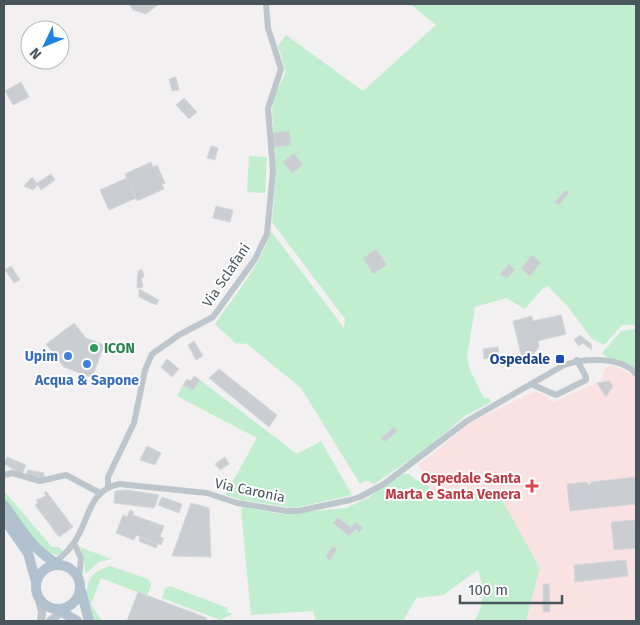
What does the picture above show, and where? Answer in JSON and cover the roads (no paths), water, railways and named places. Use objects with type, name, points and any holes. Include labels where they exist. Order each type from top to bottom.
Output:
[{"type":"main road","points":[[4,505],[45,557],[54,565],[72,569],[79,579],[80,591],[89,621]]},
{"type":"main road","points":[[4,518],[28,553],[33,564],[36,588],[44,604],[62,609],[77,621]]},
{"type":"main road","points":[[36,588],[38,577],[54,565]]},
{"type":"main road","points":[[62,609],[76,600],[80,591]]},
{"type":"street","name":"Via Sclafani","points":[[108,486],[108,477],[134,423],[145,370],[152,354],[179,335],[213,317],[255,259],[267,234],[273,172],[268,108],[281,69],[268,28],[266,4]]},
{"type":"street","name":"Via Caronia","points":[[108,486],[119,484],[207,494],[238,503],[287,511],[298,511],[350,500],[360,497],[384,484],[467,421],[564,364],[577,360]]},
{"type":"street","points":[[531,384],[556,395],[581,384],[586,380],[586,377],[577,360],[607,360],[636,374]]},
{"type":"street","points":[[4,475],[12,473],[40,481],[66,475],[98,492]]},
{"type":"street","points":[[54,565],[74,543],[98,492],[108,486]]},
{"type":"street","points":[[74,543],[81,558],[79,579]]},
{"type":"street","points":[[36,588],[42,612],[41,621]]},
{"type":"street","points":[[50,621],[62,609]]},
{"type":"place","name":"ICON","points":[[94,348]]},
{"type":"place","name":"Upim","points":[[68,356]]},
{"type":"place","name":"Ospedale","points":[[560,359]]},
{"type":"place","name":"Acqua & Sapone","points":[[87,364]]},
{"type":"place","name":"Ospedale Santa Marta e Santa Venera","points":[[532,486]]}]
